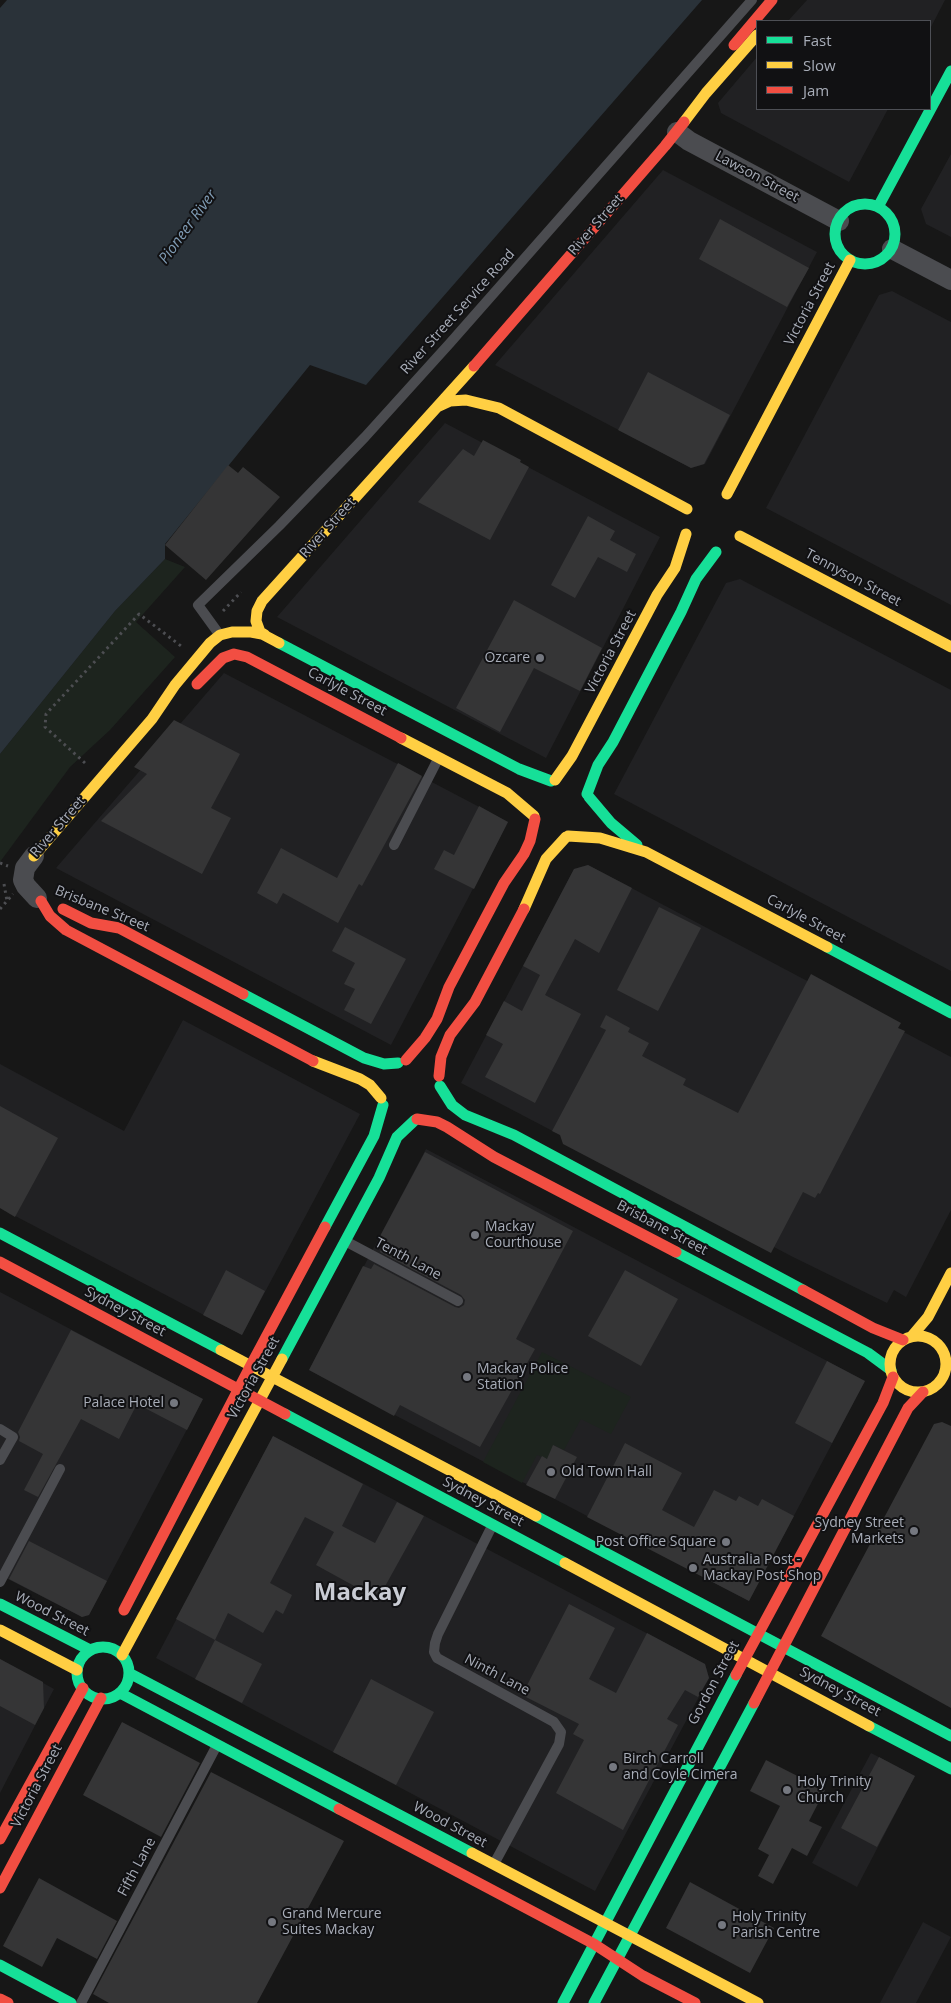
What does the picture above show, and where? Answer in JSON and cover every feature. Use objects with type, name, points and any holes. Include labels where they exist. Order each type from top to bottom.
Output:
[{"type":"street","name":"River Street","points":[[677,132],[678,118],[685,103],[772,0]]},
{"type":"street","name":"River Street","points":[[261,664],[256,658],[263,642],[256,621],[256,611],[262,601],[438,407],[677,132],[706,94],[756,36]]},
{"type":"street","points":[[931,108],[951,71]]},
{"type":"street","points":[[878,207],[930,110]]},
{"type":"street","name":"Lawson Street","points":[[677,132],[689,141],[839,221]]},
{"type":"street","points":[[869,204],[878,207],[892,220],[895,230],[895,240],[892,249],[878,262],[859,264],[850,260],[838,247],[836,230],[839,221],[851,208],[869,204]]},
{"type":"street","points":[[892,249],[951,280]]},
{"type":"street","name":"Victoria Street","points":[[726,495],[850,260]]},
{"type":"street","points":[[478,361],[475,371],[480,387],[499,408]]},
{"type":"street","points":[[438,407],[450,401],[466,400],[499,408],[687,518],[707,550],[696,579],[669,634],[598,765],[588,795],[590,815]]},
{"type":"street","name":"Victoria Street","points":[[553,780],[577,749],[657,595],[675,568],[687,518]]},
{"type":"street","name":"Tennyson Street","points":[[707,550],[730,547],[742,531],[951,647]]},
{"type":"street","points":[[220,635],[232,632],[252,632],[263,642]]},
{"type":"street","name":"River Street","points":[[39,900],[23,880],[26,865],[152,719],[175,684],[210,643],[220,635]]},
{"type":"street","name":"Carlyle Street","points":[[263,642],[519,769],[553,780]]},
{"type":"street","name":"Carlyle Street","points":[[152,719],[203,679],[220,659],[227,656],[242,655],[511,796],[547,833],[567,837],[600,838],[646,852],[951,1013]]},
{"type":"street","points":[[541,788],[553,780],[568,779]]},
{"type":"street","name":"Carlyle Street","points":[[579,784],[611,823],[646,852]]},
{"type":"street","points":[[534,798],[534,818],[524,854],[504,883],[453,978],[433,1025],[420,1045],[385,1077],[382,1101],[396,1118],[416,1119],[434,1104],[440,1081],[441,1058],[450,1035],[475,1002],[532,894],[546,859],[567,837],[580,831],[584,826]]},
{"type":"street","name":"Brisbane Street","points":[[39,900],[52,902],[81,919],[119,928],[364,1058],[388,1064],[402,1061]]},
{"type":"street","name":"Brisbane Street","points":[[39,900],[46,912],[58,924],[319,1064],[360,1079],[370,1085],[382,1101]]},
{"type":"street","points":[[98,946],[97,937],[101,930],[107,926]]},
{"type":"street","points":[[402,1061],[426,1063],[440,1081]]},
{"type":"street","name":"Brisbane Street","points":[[440,1081],[452,1105],[465,1115],[514,1135],[873,1328],[908,1338]]},
{"type":"street","name":"Victoria Street","points":[[117,1624],[250,1367],[374,1136],[382,1101]]},
{"type":"street","name":"Victoria Street","points":[[122,1654],[381,1174],[395,1140],[416,1119]]},
{"type":"street","name":"Brisbane Street","points":[[416,1119],[446,1126],[494,1158],[868,1353],[892,1374]]},
{"type":"street","name":"Sydney Street","points":[[0,1233],[271,1378],[744,1658],[951,1769]]},
{"type":"street","name":"Sydney Street","points":[[0,1262],[259,1400],[758,1633],[951,1736]]},
{"type":"street","points":[[944,1394],[926,1391],[914,1392],[906,1389],[892,1374],[890,1362],[892,1353],[928,1317],[951,1273]]},
{"type":"street","points":[[908,1338],[922,1336],[931,1338],[944,1352],[949,1366],[942,1380],[926,1391]]},
{"type":"street","points":[[944,1352],[948,1338]]},
{"type":"street","name":"Gordon Street","points":[[594,2003],[784,1647],[883,1403],[892,1374]]},
{"type":"street","name":"Gordon Street","points":[[562,2003],[758,1633],[905,1415],[926,1391]]},
{"type":"street","name":"Wood Street","points":[[0,1604],[90,1650]]},
{"type":"street","points":[[0,1630],[78,1670]]},
{"type":"street","points":[[107,1643],[111,1648],[122,1654],[126,1660],[129,1673],[125,1687],[120,1693],[108,1698],[101,1698],[88,1693],[79,1683],[78,1670],[84,1655],[90,1650],[107,1643]]},
{"type":"street","name":"Wood Street","points":[[129,1673],[758,2003]]},
{"type":"street","name":"Victoria Street","points":[[0,1839],[83,1688]]},
{"type":"street","points":[[120,1693],[594,1944],[643,1976],[696,2003]]},
{"type":"street","name":"Victoria Street","points":[[0,1888],[101,1698]]},
{"type":"street","points":[[0,1964],[71,2003]]},
{"type":"street","points":[[0,1999],[8,2003]]},
{"type":"lane","name":"River Street Service Road","points":[[220,635],[198,605],[279,526],[365,437],[752,0]]},
{"type":"lane","points":[[394,845],[439,758]]},
{"type":"lane","name":"Tenth Lane","points":[[345,1241],[458,1301]]},
{"type":"lane","points":[[0,1430],[13,1437],[0,1460]]},
{"type":"lane","points":[[0,1582],[60,1469]]},
{"type":"lane","name":"Ninth Lane","points":[[494,1865],[559,1744],[561,1732],[554,1722],[437,1658],[434,1652],[434,1643],[438,1634],[499,1512]]},
{"type":"lane","name":"Fifth Lane","points":[[81,2003],[217,1744]]},
{"type":"path","points":[[86,764],[45,727],[46,714],[139,614],[183,648]]},
{"type":"path","points":[[0,863],[8,866]]},
{"type":"path","points":[[0,909],[7,900]]},
{"type":"shaded area","points":[[807,0],[945,0],[931,27],[931,20],[789,20]]},
{"type":"shaded area","points":[[756,58],[756,110],[887,110],[849,182],[721,113],[718,103]]},
{"type":"shaded area","points":[[951,154],[951,237],[926,224],[921,209]]},
{"type":"shaded area","points":[[663,170],[817,252],[705,464],[691,468],[495,365]]},
{"type":"shaded area","points":[[892,291],[951,322],[951,605],[766,508],[879,295]]},
{"type":"shaded area","points":[[445,423],[660,537],[546,758],[277,617]]},
{"type":"shaded area","points":[[165,559],[185,567],[136,622],[175,657],[110,730],[70,767],[0,862],[0,754],[115,611]]},
{"type":"shaded area","points":[[740,579],[951,690],[951,971],[614,794],[726,583]]},
{"type":"shaded area","points":[[224,673],[508,822],[391,1045],[56,868]]},
{"type":"shaded area","points":[[588,865],[951,1057],[951,1210],[906,1297],[894,1290],[887,1303],[793,1257],[461,1083],[574,869]]},
{"type":"shaded area","points":[[183,1020],[360,1114],[242,1335],[0,1208],[0,1064],[124,1131]]},
{"type":"shaded area","points":[[426,1149],[865,1381],[749,1601],[309,1370]]},
{"type":"shaded area","points":[[0,1292],[203,1399],[89,1615],[82,1617],[0,1575]]},
{"type":"shaded area","points":[[542,1352],[631,1397],[611,1434],[581,1419],[564,1450],[554,1445],[547,1459],[537,1455],[522,1483],[483,1462]]},
{"type":"shaded area","points":[[273,1436],[705,1664],[709,1678],[595,1891],[156,1658]]},
{"type":"shaded area","points":[[0,1659],[54,1689],[0,1793]]},
{"type":"shaded area","points":[[871,1753],[915,1776],[857,1887],[812,1863]]},
{"type":"shaded area","points":[[923,1922],[951,1937],[916,2003],[880,2003]]},
{"type":"water","name":"Pioneer River","points":[[7,0],[702,0],[366,385],[310,365],[165,544],[165,559],[115,611],[0,754],[0,8]]},
{"type":"building","points":[[720,219],[809,268],[787,307],[699,259]]},
{"type":"building","points":[[648,372],[730,415],[704,464],[691,468],[618,430]]},
{"type":"building","points":[[483,440],[521,460],[520,462],[529,467],[490,540],[418,502],[463,449],[474,456]]},
{"type":"building","points":[[228,465],[238,473],[243,467],[280,497],[206,580],[165,545]]},
{"type":"building","points":[[588,516],[615,531],[610,540],[636,554],[627,572],[598,557],[575,598],[551,585]]},
{"type":"building","name":"Ozcare","points":[[514,600],[602,648],[580,691],[534,668],[500,732],[456,708]]},
{"type":"building","points":[[174,720],[240,754],[211,808],[231,818],[202,874],[101,821],[147,774],[134,767]]},
{"type":"building","points":[[398,763],[422,776],[362,886],[359,884],[338,923],[283,893],[277,904],[257,893],[281,848],[337,878]]},
{"type":"building","points":[[479,806],[508,822],[474,889],[434,869],[444,850],[454,855]]},
{"type":"building","points":[[588,865],[632,888],[599,953],[575,939],[545,995],[581,1014],[535,1103],[485,1077],[503,1044],[486,1035],[504,1001],[522,1011],[540,975],[523,966],[574,869]]},
{"type":"building","points":[[659,907],[701,928],[658,1011],[617,990]]},
{"type":"building","points":[[345,927],[406,959],[371,1024],[344,1010],[355,989],[344,984],[355,963],[332,951]]},
{"type":"building","points":[[811,974],[901,1023],[898,1028],[905,1031],[820,1194],[818,1193],[815,1198],[803,1192],[771,1253],[563,1144],[560,1135],[552,1131],[606,1030],[600,1027],[606,1015],[630,1028],[628,1032],[649,1043],[642,1056],[686,1079],[683,1085],[738,1113]]},
{"type":"building","points":[[0,1106],[58,1138],[15,1217],[0,1208]]},
{"type":"building","points":[[425,1152],[573,1231],[516,1339],[535,1349],[480,1447],[400,1405],[394,1416],[309,1370],[363,1266],[371,1269],[374,1264],[455,1307],[459,1308],[464,1305],[465,1300],[461,1295],[380,1252],[384,1243],[378,1240]]},
{"type":"building","points":[[226,1270],[265,1291],[242,1335],[203,1315]]},
{"type":"building","name":"Mackay Police Station","points":[[625,1270],[678,1299],[641,1366],[588,1336]]},
{"type":"building","points":[[71,1330],[203,1399],[187,1430],[137,1404],[119,1439],[81,1419],[38,1497],[24,1490],[43,1454],[19,1441],[18,1432]]},
{"type":"building","points":[[827,1361],[865,1381],[832,1443],[795,1423]]},
{"type":"building","name":"Sydney Street Markets","points":[[942,1422],[951,1426],[951,1708],[821,1636],[934,1424]]},
{"type":"building","points":[[273,1436],[363,1484],[342,1526],[375,1543],[397,1502],[424,1516],[378,1599],[316,1565],[334,1532],[305,1517],[270,1583],[292,1595],[283,1614],[276,1610],[263,1633],[228,1613],[215,1640],[176,1619]]},
{"type":"building","points":[[625,1443],[682,1473],[662,1510],[694,1527],[714,1490],[736,1501],[739,1496],[758,1506],[762,1499],[794,1516],[749,1601],[587,1517]]},
{"type":"building","name":"Old Town Hall","points":[[553,1445],[577,1457],[555,1499],[526,1485],[542,1456],[547,1459]]},
{"type":"building","points":[[29,1541],[107,1581],[89,1615],[82,1617],[9,1579]]},
{"type":"building","points":[[569,1604],[615,1628],[589,1679],[616,1693],[647,1633],[705,1664],[709,1678],[698,1697],[685,1690],[667,1719],[678,1725],[623,1830],[556,1793],[584,1740],[573,1734],[579,1724],[522,1695]]},
{"type":"building","points":[[215,1640],[262,1664],[242,1703],[195,1679]]},
{"type":"building","points":[[0,1659],[43,1682],[44,1708],[35,1725],[0,1706]]},
{"type":"building","points":[[371,1679],[434,1712],[396,1785],[333,1752]]},
{"type":"building","points":[[122,1722],[200,1763],[161,1837],[83,1795]]},
{"type":"building","points":[[879,1757],[915,1776],[877,1847],[841,1828]]},
{"type":"building","points":[[766,1760],[825,1790],[809,1821],[822,1827],[807,1856],[792,1848],[773,1884],[758,1876],[769,1855],[758,1849],[780,1806],[750,1791]]},
{"type":"building","points":[[211,1772],[344,1841],[257,2003],[109,2003],[93,1994]]},
{"type":"building","points":[[39,1878],[117,1921],[97,1959],[57,1938],[42,1967],[3,1946]]},
{"type":"building","points":[[690,1882],[774,1928],[750,1973],[666,1928]]},
{"type":"traffic: fast","points":[[931,108],[951,71]]},
{"type":"traffic: fast","points":[[878,207],[930,110]]},
{"type":"traffic: fast","points":[[865,204],[882,209],[890,217],[895,234],[890,251],[882,259],[865,264],[848,259],[840,251],[835,234],[840,217],[848,209],[865,204]]},
{"type":"traffic: fast","points":[[587,794],[598,765],[613,742],[681,612],[696,579],[716,552]]},
{"type":"traffic: fast","points":[[279,643],[519,769],[551,781]]},
{"type":"traffic: fast","points":[[589,797],[611,823],[637,845]]},
{"type":"traffic: fast","points":[[827,947],[951,1013]]},
{"type":"traffic: fast","points":[[243,994],[364,1058],[384,1064],[398,1063]]},
{"type":"traffic: fast","points":[[440,1086],[452,1105],[465,1115],[514,1135],[803,1290]]},
{"type":"traffic: fast","points":[[325,1227],[374,1136],[383,1105]]},
{"type":"traffic: fast","points":[[282,1359],[379,1178],[397,1137],[415,1120]]},
{"type":"traffic: fast","points":[[0,1233],[221,1350]]},
{"type":"traffic: fast","points":[[676,1252],[868,1353],[891,1370]]},
{"type":"traffic: fast","points":[[285,1414],[565,1563]]},
{"type":"traffic: fast","points":[[536,1516],[951,1736]]},
{"type":"traffic: fast","points":[[0,1604],[90,1650]]},
{"type":"traffic: fast","points":[[103,1647],[113,1649],[121,1655],[127,1663],[129,1673],[127,1683],[121,1691],[113,1697],[103,1699],[93,1697],[85,1691],[79,1683],[77,1673],[79,1663],[85,1655],[93,1649],[103,1647]]},
{"type":"traffic: fast","points":[[129,1673],[472,1853]]},
{"type":"traffic: fast","points":[[563,2003],[736,1675]]},
{"type":"traffic: fast","points":[[120,1693],[339,1809]]},
{"type":"traffic: fast","points":[[594,2003],[754,1703]]},
{"type":"traffic: fast","points":[[869,1726],[951,1769]]},
{"type":"traffic: fast","points":[[0,1965],[71,2003]]},
{"type":"traffic: slow","points":[[684,122],[706,93],[756,36]]},
{"type":"traffic: slow","points":[[727,494],[850,260]]},
{"type":"traffic: slow","points":[[265,635],[260,632],[256,621],[257,611],[262,601],[474,366]]},
{"type":"traffic: slow","points":[[437,407],[450,401],[466,400],[499,408],[687,509]]},
{"type":"traffic: slow","points":[[555,780],[572,756],[657,595],[675,568],[686,534]]},
{"type":"traffic: slow","points":[[740,536],[951,647]]},
{"type":"traffic: slow","points":[[34,856],[152,719],[175,685],[210,643],[220,635],[232,632],[262,634],[279,643]]},
{"type":"traffic: slow","points":[[401,738],[507,793],[534,816]]},
{"type":"traffic: slow","points":[[568,836],[600,838],[646,852],[827,947]]},
{"type":"traffic: slow","points":[[524,909],[546,859],[566,837]]},
{"type":"traffic: slow","points":[[313,1061],[360,1079],[370,1085],[381,1098]]},
{"type":"traffic: slow","points":[[912,1336],[928,1317],[951,1273]]},
{"type":"traffic: slow","points":[[913,1336],[923,1336],[938,1344],[944,1353],[946,1364],[944,1375],[938,1384],[923,1392],[913,1392],[902,1387],[895,1380],[890,1369],[890,1359],[895,1348],[902,1341],[913,1336]]},
{"type":"traffic: slow","points":[[221,1350],[536,1516]]},
{"type":"traffic: slow","points":[[122,1655],[282,1359]]},
{"type":"traffic: slow","points":[[565,1563],[869,1726]]},
{"type":"traffic: slow","points":[[0,1630],[77,1670]]},
{"type":"traffic: slow","points":[[472,1853],[758,2003]]},
{"type":"traffic: jam","points":[[734,45],[772,0]]},
{"type":"traffic: jam","points":[[474,366],[684,122]]},
{"type":"traffic: jam","points":[[197,684],[223,658],[234,654],[247,657],[401,738]]},
{"type":"traffic: jam","points":[[406,1060],[425,1038],[437,1019],[449,987],[504,883],[524,854],[530,841],[535,819]]},
{"type":"traffic: jam","points":[[41,901],[50,916],[66,930],[313,1061]]},
{"type":"traffic: jam","points":[[63,909],[91,923],[119,928],[243,994]]},
{"type":"traffic: jam","points":[[439,1076],[441,1057],[450,1035],[475,1002],[524,909]]},
{"type":"traffic: jam","points":[[417,1119],[437,1122],[447,1127],[494,1157],[676,1252]]},
{"type":"traffic: jam","points":[[124,1610],[325,1227]]},
{"type":"traffic: jam","points":[[0,1262],[285,1414]]},
{"type":"traffic: jam","points":[[803,1290],[873,1328],[903,1340]]},
{"type":"traffic: jam","points":[[736,1675],[883,1403],[893,1377]]},
{"type":"traffic: jam","points":[[754,1703],[908,1408],[923,1392]]},
{"type":"traffic: jam","points":[[0,1839],[83,1688]]},
{"type":"traffic: jam","points":[[0,1888],[101,1698]]},
{"type":"traffic: jam","points":[[339,1809],[594,1944],[643,1976],[695,2003]]},
{"type":"traffic: jam","points":[[0,1999],[8,2003]]},
{"type":"place","name":"Ozcare","points":[[540,658]]},
{"type":"place","name":"Mackay Courthouse","points":[[475,1235]]},
{"type":"place","name":"Mackay Police Station","points":[[467,1377]]},
{"type":"place","name":"Palace Hotel","points":[[174,1403]]},
{"type":"place","name":"Old Town Hall","points":[[551,1472]]},
{"type":"place","name":"Sydney Street Markets","points":[[914,1531]]},
{"type":"place","name":"Post Office Square","points":[[726,1542]]},
{"type":"place","name":"Australia Post - Mackay Post Shop","points":[[693,1568]]},
{"type":"place","name":"Birch Carroll and Coyle Cimera","points":[[613,1767]]},
{"type":"place","name":"Holy Trinity Church","points":[[787,1790]]},
{"type":"place","name":"Grand Mercure Suites Mackay","points":[[272,1922]]},
{"type":"place","name":"Holy Trinity Parish Centre","points":[[722,1925]]},
{"type":"district","name":"Mackay","points":[[360,1593]]}]
